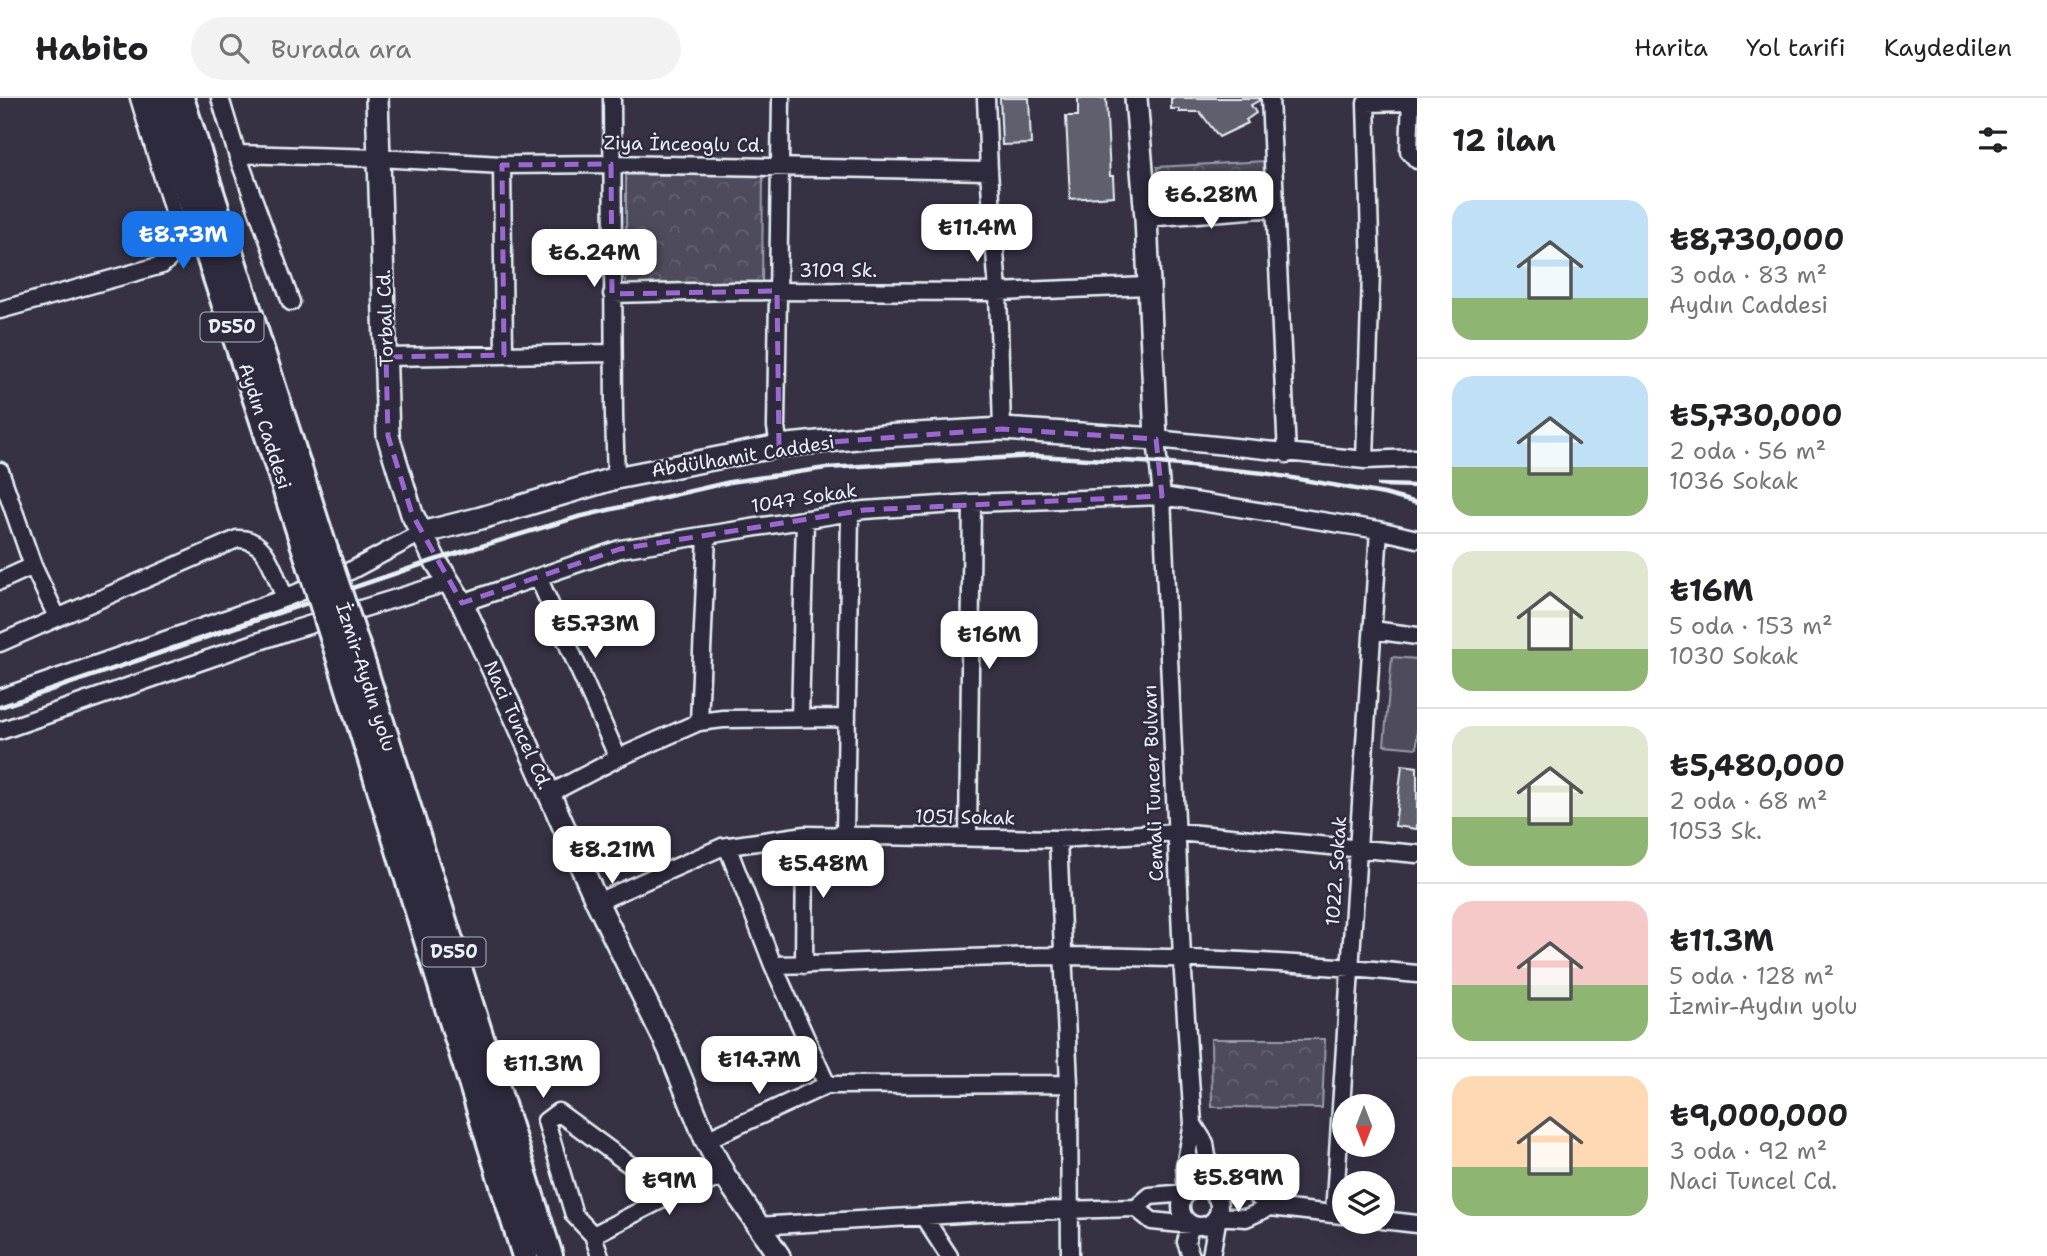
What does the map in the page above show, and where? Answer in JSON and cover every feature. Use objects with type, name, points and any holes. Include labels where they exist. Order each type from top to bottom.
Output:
[{"type":"highway","name":"Aydın Caddesi","points":[[158,98],[316,552]]},
{"type":"highway","name":"İzmir-Aydın yolu","points":[[181,98],[316,552],[550,1256]]},
{"type":"highway","name":"İzmir-Aydın yolu","points":[[349,655],[525,1256]]},
{"type":"main road","name":"Torbalı Cd.","points":[[377,98],[388,436],[412,514],[421,533]]},
{"type":"main road","points":[[1136,98],[1146,218],[1157,439]]},
{"type":"main road","name":"Abdülhamit Caddesi","points":[[421,533],[616,478],[779,446],[1002,429],[1157,439]]},
{"type":"main road","name":"Naci Tuncel Cd.","points":[[421,533],[463,603],[597,902],[669,1049],[706,1140],[725,1176],[779,1256]]},
{"type":"street","points":[[0,310],[162,265],[174,254],[179,235],[177,223],[139,98]]},
{"type":"street","points":[[220,98],[237,155],[291,302]]},
{"type":"street","points":[[612,98],[616,478]]},
{"type":"street","points":[[779,446],[776,427],[780,98]]},
{"type":"street","points":[[986,98],[998,292],[1002,429]]},
{"type":"street","points":[[1270,98],[1287,454]]},
{"type":"street","points":[[1365,460],[1371,272],[1366,103],[1411,100],[1409,151],[1417,160]]},
{"type":"street","name":"Ziya İnceoglu Cd.","points":[[237,155],[379,158],[502,165],[611,164],[989,171]]},
{"type":"street","points":[[502,165],[504,355]]},
{"type":"street","points":[[1146,218],[1274,208]]},
{"type":"street","name":"3109 Sk.","points":[[612,295],[777,291],[998,292],[1148,286]]},
{"type":"street","points":[[386,357],[613,353]]},
{"type":"street","points":[[1157,439],[1365,460],[1417,458]]},
{"type":"street","name":"Cemali Tuncer Bulvarı","points":[[1157,439],[1162,496],[1182,958],[1193,1124]]},
{"type":"street","points":[[0,471],[33,566],[57,617]]},
{"type":"street","name":"1047 Sokak","points":[[463,603],[620,549],[850,512],[972,503],[1162,496],[1379,530],[1417,539]]},
{"type":"street","points":[[968,838],[972,503]]},
{"type":"street","points":[[845,835],[850,512]]},
{"type":"street","points":[[800,718],[805,519]]},
{"type":"street","name":"1022. Sokak","points":[[1341,1171],[1351,967],[1379,530]]},
{"type":"street","points":[[0,698],[285,598],[352,570],[421,533]]},
{"type":"street","points":[[699,722],[708,535]]},
{"type":"street","points":[[0,643],[237,539],[251,540],[263,548],[285,598]]},
{"type":"street","points":[[0,581],[33,566]]},
{"type":"street","points":[[538,577],[618,758]]},
{"type":"street","points":[[0,731],[289,631],[449,582]]},
{"type":"street","points":[[1373,630],[1417,636]]},
{"type":"street","points":[[549,794],[618,758],[699,722],[723,719],[847,718]]},
{"type":"street","name":"1051 Sokak","points":[[597,902],[727,846],[805,835],[1058,839],[1177,832],[1417,854]]},
{"type":"street","points":[[804,965],[805,835]]},
{"type":"street","points":[[1058,839],[1069,1084],[1070,1256]]},
{"type":"street","points":[[727,846],[773,965],[827,1085]]},
{"type":"street","points":[[773,965],[1063,956],[1182,958],[1351,967],[1417,974]]},
{"type":"street","points":[[706,1140],[827,1085],[1069,1084]]},
{"type":"street","points":[[600,1256],[593,1235],[574,1215],[546,1121],[558,1112],[671,1195]]},
{"type":"street","points":[[1193,1124],[1205,1143],[1212,1192],[1219,1203],[1212,1256]]},
{"type":"street","points":[[1191,1225],[1181,1210],[1183,1198],[1187,1193],[1185,1166],[1193,1124]]},
{"type":"street","points":[[593,1235],[671,1195],[725,1176]]},
{"type":"street","points":[[757,1226],[923,1216],[1136,1208],[1150,1196],[1187,1193],[1199,1188],[1212,1192],[1250,1190],[1270,1207]]},
{"type":"street","points":[[1136,1208],[1152,1221],[1197,1227],[1209,1225],[1218,1216],[1246,1218],[1270,1207],[1332,1214]]},
{"type":"street","points":[[923,1216],[949,1256]]},
{"type":"street","points":[[1395,1221],[1417,1224]]},
{"type":"street","points":[[1191,1225],[1186,1242],[1191,1256]]},
{"type":"highlighted area","points":[[611,164],[612,294],[777,291],[779,446],[1002,429],[1156,439],[1162,496],[864,510],[620,549],[462,603],[412,514],[388,436],[386,357],[504,355],[502,165]]},
{"type":"green space","points":[[1265,161],[1267,200],[1159,206],[1157,167]]},
{"type":"green space","points":[[626,175],[763,175],[762,287],[626,286]]},
{"type":"green space","points":[[1392,657],[1417,659],[1417,748],[1384,745]]},
{"type":"green space","points":[[1211,1039],[1325,1039],[1322,1108],[1212,1107]]},
{"type":"building","points":[[1000,98],[1029,98],[1031,144],[1002,145]]},
{"type":"building","points":[[1078,98],[1106,98],[1110,176],[1113,176],[1114,196],[1070,199],[1066,116],[1078,116]]},
{"type":"building","points":[[1171,98],[1260,100],[1251,105],[1256,113],[1246,120],[1248,123],[1219,137],[1200,112],[1179,112],[1179,109],[1171,109]]},
{"type":"building","points":[[1402,765],[1417,767],[1417,829],[1395,826]]},
{"type":"railway","points":[[0,707],[435,560],[578,517],[730,482],[826,468],[1036,456],[1159,463],[1264,473],[1384,494],[1417,503]]},
{"type":"railway","points":[[1379,485],[1417,486]]}]
